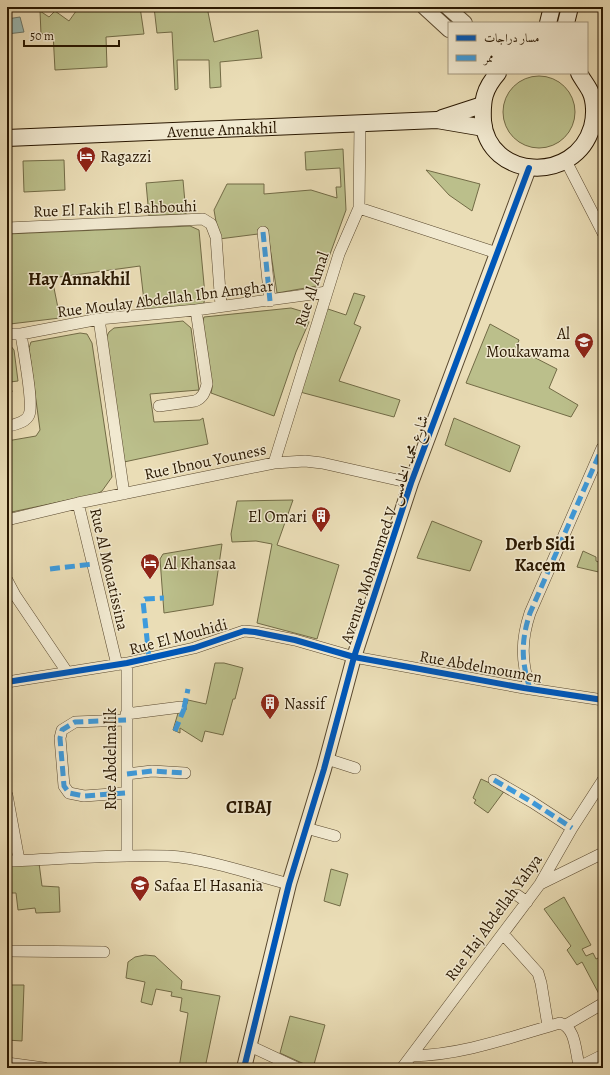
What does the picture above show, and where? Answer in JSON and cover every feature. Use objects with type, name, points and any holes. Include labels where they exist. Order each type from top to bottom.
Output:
[{"type":"main road","points":[[548,22],[552,7]]},
{"type":"main road","points":[[566,22],[570,7]]},
{"type":"main road","points":[[492,76],[482,105],[484,128],[490,142],[501,154],[514,163],[529,168],[550,167],[566,161],[581,149],[590,136],[598,119],[594,106],[597,92],[580,74]]},
{"type":"main road","name":"Avenue Annakhil","points":[[437,120],[482,105]]},
{"type":"main road","name":"Avenue Annakhil","points":[[7,138],[437,120],[484,128]]},
{"type":"street","points":[[424,7],[448,29]]},
{"type":"street","points":[[447,7],[465,22]]},
{"type":"street","name":"Rue Al Amal","points":[[274,463],[339,254],[359,208],[360,124]]},
{"type":"street","points":[[566,161],[603,233]]},
{"type":"street","name":"Avenue Mohammed V شارع محمد الخامس","points":[[244,1068],[290,884],[354,656],[410,483],[529,168]]},
{"type":"street","points":[[359,208],[497,253]]},
{"type":"street","name":"Rue El Fakih El Bahbouhi","points":[[7,228],[149,223],[196,218],[208,221],[214,227],[216,237],[221,306]]},
{"type":"street","points":[[263,232],[270,300]]},
{"type":"street","name":"Rue Moulay Abdellah Ibn Amghar","points":[[7,334],[21,334],[99,319],[196,310],[327,292]]},
{"type":"street","points":[[160,406],[200,400],[204,394],[207,384],[196,310]]},
{"type":"street","points":[[99,319],[124,494]]},
{"type":"street","points":[[7,426],[25,420],[30,413],[29,393],[21,334]]},
{"type":"street","points":[[530,689],[522,645],[524,630],[602,448]]},
{"type":"street","name":"Rue Ibnou Youness","points":[[7,520],[78,503],[274,463],[304,461],[322,463],[410,483]]},
{"type":"street","name":"Rue Al Mouatissina","points":[[78,503],[122,664]]},
{"type":"street","points":[[7,580],[15,595],[67,672]]},
{"type":"street","name":"Rue El Mouhidi","points":[[8,680],[122,664],[194,648],[244,631],[295,640],[354,656]]},
{"type":"street","name":"Rue Abdelmoumen","points":[[354,656],[530,689],[603,700]]},
{"type":"street","name":"Rue Abdelmalik","points":[[122,664],[126,717],[127,774],[125,793],[127,855]]},
{"type":"street","points":[[125,793],[84,796],[69,793],[64,786],[60,738],[62,730],[75,722],[126,717],[181,707]]},
{"type":"street","points":[[326,759],[355,768]]},
{"type":"street","points":[[127,774],[152,771],[185,773]]},
{"type":"street","points":[[494,780],[572,828]]},
{"type":"street","name":"Rue Haj Abdellah Yahya","points":[[402,1068],[540,884],[572,828],[603,780]]},
{"type":"street","points":[[7,794],[19,860]]},
{"type":"street","points":[[306,828],[335,836]]},
{"type":"street","points":[[540,884],[603,853]]},
{"type":"street","points":[[7,861],[127,855],[186,858],[290,884]]},
{"type":"street","points":[[517,895],[527,902]]},
{"type":"street","points":[[503,934],[538,973],[541,982],[548,1026]]},
{"type":"street","points":[[7,951],[104,952]]},
{"type":"street","points":[[566,1025],[602,1004]]},
{"type":"street","points":[[411,1056],[433,1055],[470,1049],[560,1023],[566,1025],[570,1030],[574,1040],[579,1067],[603,1055]]},
{"type":"street","points":[[250,1046],[297,1068]]},
{"type":"street","points":[[12,1064],[44,1068]]},
{"type":"green space","points":[[79,7],[110,7],[114,10],[117,7],[140,7],[144,34],[106,37],[107,67],[55,70],[53,33],[41,34],[40,11],[49,17],[55,11],[69,21]]},
{"type":"green space","points":[[154,7],[207,7],[214,42],[258,30],[262,58],[220,62],[221,87],[210,88],[209,60],[177,60],[178,89],[175,90],[172,32],[157,33]]},
{"type":"green space","points":[[539,76],[559,82],[569,92],[575,112],[569,132],[559,142],[539,148],[519,142],[509,132],[503,112],[509,92],[519,82]]},
{"type":"green space","points":[[343,149],[346,210],[321,279],[317,286],[277,293],[267,228],[258,229],[258,234],[219,239],[214,210],[227,184],[264,184],[264,194],[311,190],[337,198],[336,187],[341,187],[340,168],[306,170],[305,152]]},
{"type":"green space","points":[[64,160],[65,190],[24,192],[23,161]]},
{"type":"green space","points":[[426,170],[480,184],[472,211],[449,195]]},
{"type":"green space","points":[[183,180],[186,214],[149,216],[146,183]]},
{"type":"green space","points":[[190,226],[199,230],[205,295],[204,303],[199,305],[145,310],[140,266],[52,278],[60,318],[10,324],[7,297],[7,234]]},
{"type":"green space","points":[[354,293],[365,296],[354,324],[361,327],[339,381],[400,400],[394,417],[300,392],[325,308],[346,315]]},
{"type":"green space","points":[[291,308],[301,311],[307,316],[309,322],[296,352],[274,416],[211,393],[212,388],[202,324],[204,317]]},
{"type":"green space","points":[[183,321],[191,328],[199,390],[150,394],[154,422],[200,420],[203,418],[208,444],[124,462],[106,338],[109,332],[114,328]]},
{"type":"green space","points":[[490,324],[519,340],[516,348],[557,369],[549,388],[578,405],[571,417],[466,383]]},
{"type":"green space","points":[[80,333],[87,334],[92,343],[112,477],[102,491],[97,494],[7,513],[7,441],[36,436],[40,430],[29,348],[31,342]]},
{"type":"green space","points":[[7,341],[14,350],[18,381],[10,382],[12,392],[7,392]]},
{"type":"green space","points":[[454,418],[520,446],[510,472],[445,445]]},
{"type":"green space","points":[[293,500],[277,545],[339,565],[317,639],[257,623],[272,544],[256,541],[232,542],[231,534],[237,501]]},
{"type":"green space","points":[[432,521],[482,541],[470,571],[417,558]]},
{"type":"green space","points":[[222,544],[213,605],[164,613],[160,559],[163,554]]},
{"type":"green space","points":[[583,551],[596,557],[596,561],[603,564],[603,573],[577,567]]},
{"type":"green space","points":[[215,663],[224,663],[243,668],[235,699],[233,699],[223,735],[205,731],[202,742],[180,728],[180,733],[173,730],[181,703],[187,704],[188,700],[206,704]]},
{"type":"green space","points":[[481,779],[505,790],[488,813],[474,803],[476,800],[473,798]]},
{"type":"green space","points":[[39,863],[42,886],[59,887],[60,912],[36,913],[35,908],[18,910],[16,893],[11,893],[10,879],[7,878],[7,864]]},
{"type":"green space","points":[[331,869],[348,874],[340,906],[324,901]]},
{"type":"green space","points":[[564,897],[591,945],[582,949],[586,956],[593,953],[596,959],[602,956],[603,953],[603,995],[602,993],[599,994],[582,962],[577,965],[567,950],[571,946],[544,909]]},
{"type":"green space","points":[[145,955],[155,956],[182,981],[181,989],[220,996],[205,1068],[179,1068],[188,1013],[180,1011],[182,998],[171,996],[172,992],[156,989],[152,1005],[141,1002],[145,982],[126,978],[128,962],[135,957]]},
{"type":"green space","points":[[7,985],[24,985],[22,1041],[7,1040]]},
{"type":"green space","points":[[290,1016],[325,1025],[313,1068],[280,1053]]},
{"type":"water","points":[[20,17],[24,32],[7,34],[7,19]]},
{"type":"marked path","points":[[263,232],[270,301]]},
{"type":"marked path","points":[[530,689],[525,669],[523,651],[527,623],[602,448]]},
{"type":"marked path","points":[[50,569],[93,564]]},
{"type":"marked path","points":[[149,658],[143,601],[145,599],[164,598]]},
{"type":"marked path","points":[[184,708],[188,689]]},
{"type":"marked path","points":[[175,731],[184,709],[181,707]]},
{"type":"marked path","points":[[125,793],[84,796],[69,793],[64,786],[60,738],[62,730],[75,722],[126,720]]},
{"type":"marked path","points":[[127,774],[152,771],[185,773]]},
{"type":"marked path","points":[[494,780],[572,828]]},
{"type":"marked path","points":[[14,1063],[14,1068]]},
{"type":"cycle path","points":[[244,1068],[289,884],[324,769],[354,657],[411,483],[529,168]]},
{"type":"cycle path","points":[[7,682],[127,663],[194,648],[244,631],[295,640],[354,657],[524,688],[603,700]]},
{"type":"place","name":"Ragazzi","points":[[86,173]]},
{"type":"place","name":"Al Moukawama","points":[[584,359]]},
{"type":"place","name":"El Omari","points":[[321,533]]},
{"type":"place","name":"Al Khansaa","points":[[150,580]]},
{"type":"place","name":"Nassif","points":[[270,720]]},
{"type":"place","name":"Safaa El Hasania","points":[[140,902]]},
{"type":"district","name":"Hay Annakhil","points":[[79,279]]},
{"type":"district","name":"Derb Sidi Kacem","points":[[540,554]]},
{"type":"district","name":"CIBAJ","points":[[249,807]]}]
